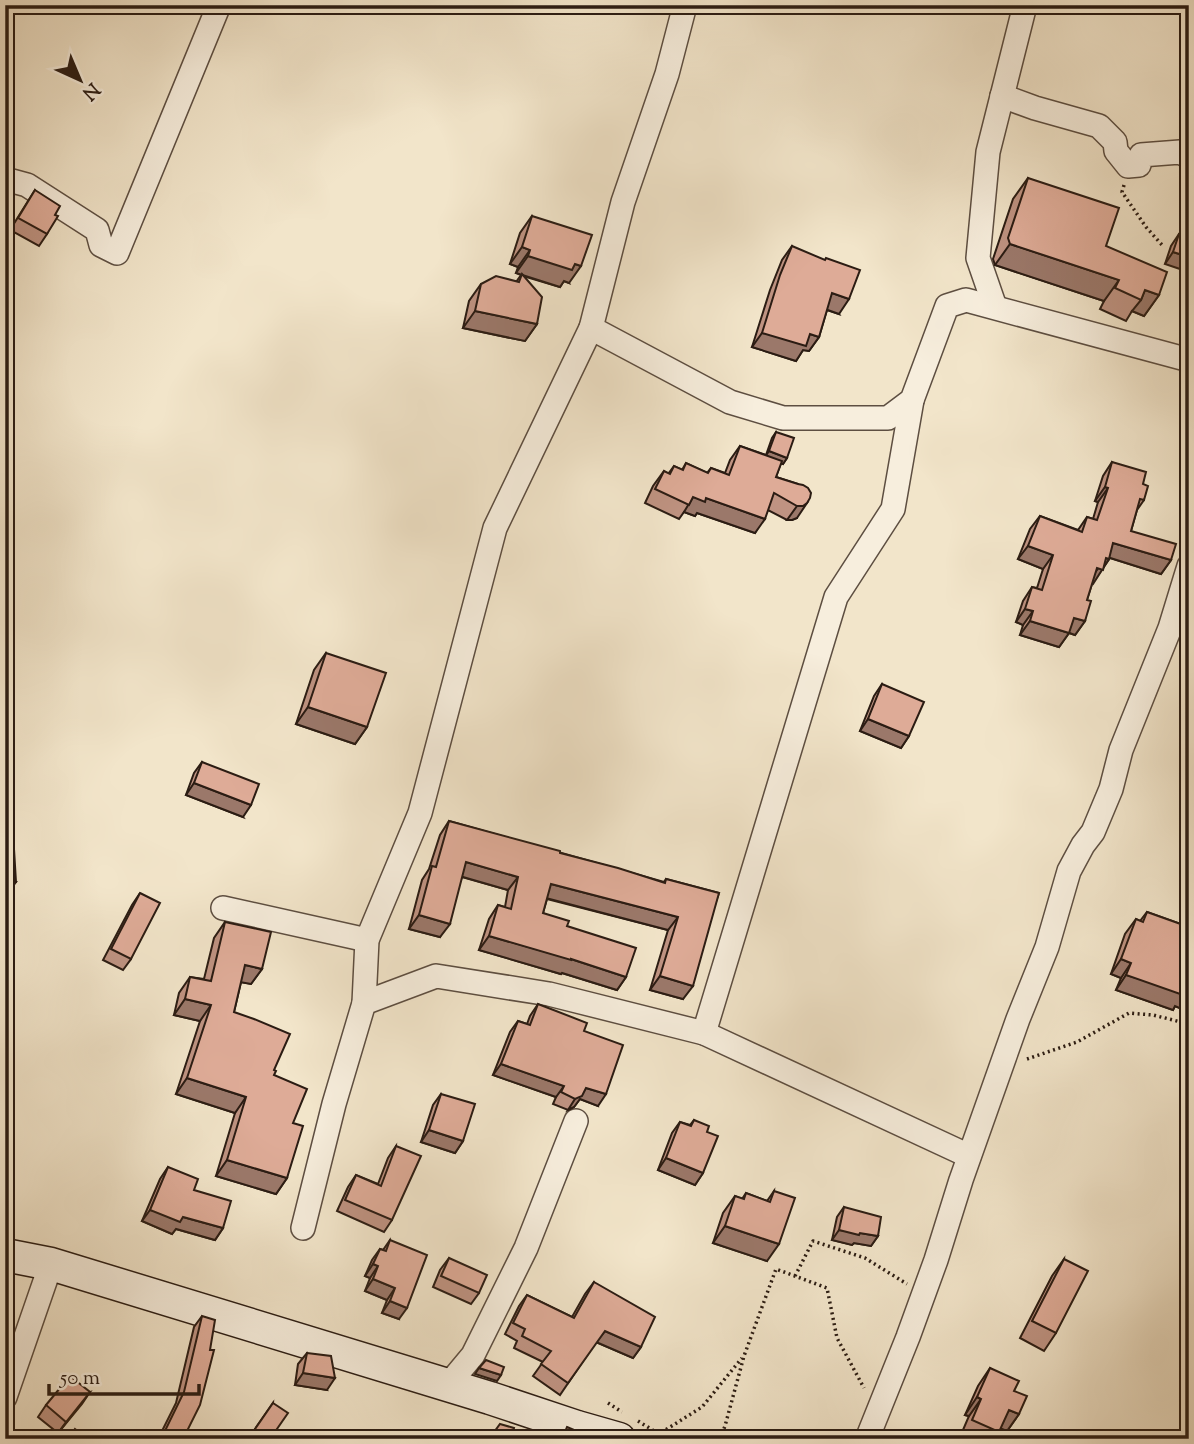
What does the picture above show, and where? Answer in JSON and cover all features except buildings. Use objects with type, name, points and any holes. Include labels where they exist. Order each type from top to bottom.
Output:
[{"type":"street","points":[[5,179],[27,185],[97,230],[102,245],[117,253],[219,5]]},
{"type":"street","points":[[303,1228],[334,1104],[364,1003],[367,940],[420,813],[495,528],[591,328],[622,202],[667,74],[685,5]]},
{"type":"street","points":[[995,307],[978,258],[988,152],[1025,5]]},
{"type":"street","points":[[1002,96],[1099,126],[1115,142],[1116,151],[1128,166],[1139,164],[1141,155],[1180,152],[1189,157]]},
{"type":"street","points":[[704,1033],[836,597],[892,509],[912,400],[947,306],[966,300],[1189,360]]},
{"type":"street","points":[[591,328],[730,402],[783,418],[888,418],[912,400]]},
{"type":"street","points":[[867,1439],[908,1337],[1018,1019],[1047,947],[1069,871],[1093,832],[1111,789],[1121,750],[1170,628],[1189,566]]},
{"type":"street","points":[[223,908],[367,940]]},
{"type":"street","points":[[364,1003],[436,976],[549,994],[704,1033],[970,1156]]},
{"type":"street","points":[[447,1385],[473,1355],[520,1260],[576,1121]]},
{"type":"street","points":[[5,1255],[51,1264],[619,1439]]},
{"type":"street","points":[[5,1397],[51,1264]]},
{"type":"path","points":[[1128,166],[1122,192],[1162,245]]},
{"type":"path","points":[[1001,1068],[1077,1042],[1129,1013],[1153,1015],[1189,1024]]},
{"type":"path","points":[[794,1276],[813,1241],[865,1258],[923,1295]]},
{"type":"path","points":[[720,1439],[744,1356],[776,1269],[827,1288],[837,1338],[878,1411]]},
{"type":"path","points":[[608,1403],[659,1434],[702,1407],[744,1356]]}]
